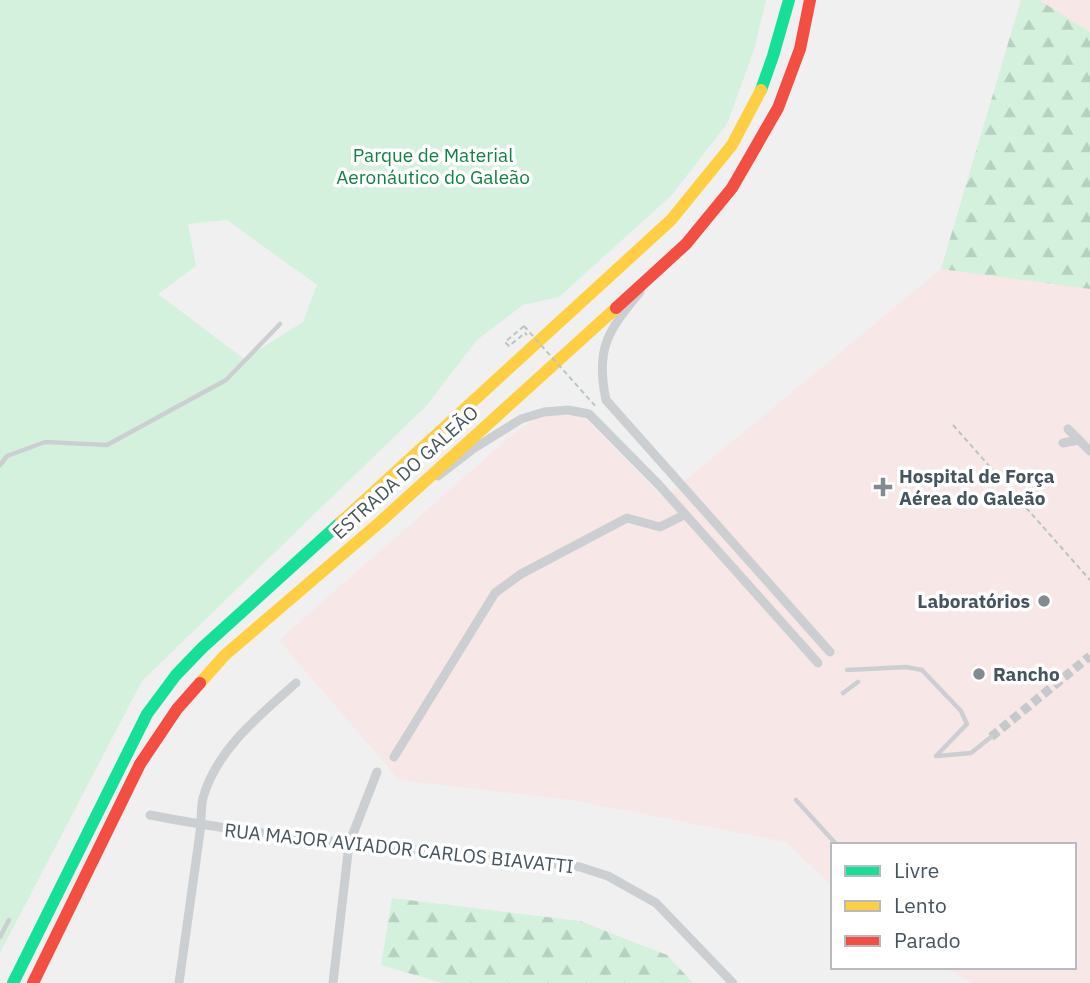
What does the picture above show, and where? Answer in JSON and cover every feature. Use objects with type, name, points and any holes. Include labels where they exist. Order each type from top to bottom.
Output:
[{"type":"main road","name":"ESTRADA DO GALEÃO","points":[[13,983],[132,742],[162,692],[212,639],[671,220],[727,151],[753,109],[789,0]]},
{"type":"main road","name":"ESTRADA DO GALEÃO","points":[[33,983],[140,764],[177,709],[225,655],[379,523],[686,244],[732,188],[765,134],[789,82],[800,49],[810,0]]},
{"type":"street","points":[[656,273],[613,325],[602,364],[606,400],[830,652]]},
{"type":"street","points":[[379,523],[473,449],[520,419],[544,412],[568,410],[589,414],[659,485],[818,663]]},
{"type":"street","points":[[1069,429],[1090,451]]},
{"type":"street","points":[[1063,443],[1079,440]]},
{"type":"street","points":[[394,757],[495,593],[521,574],[627,518],[660,527],[684,514]]},
{"type":"street","points":[[180,983],[202,799],[214,770],[238,739],[296,683]]},
{"type":"street","points":[[333,983],[349,844],[377,772]]},
{"type":"street","name":"RUA MAJOR AVIADOR CARLOS BIAVATTI","points":[[149,815],[201,825],[349,844],[580,867],[608,876],[656,903],[733,983]]},
{"type":"lane","points":[[0,465],[7,456],[45,442],[107,445],[226,380],[280,324]]},
{"type":"lane","points":[[847,670],[906,667],[922,670],[961,711],[967,724],[936,756],[971,753],[990,737]]},
{"type":"lane","points":[[843,693],[858,682]]},
{"type":"lane","points":[[796,800],[835,843]]},
{"type":"lane","points":[[0,937],[9,920]]},
{"type":"path","points":[[524,333],[509,346],[505,342],[524,326],[597,408]]},
{"type":"path","points":[[953,425],[1090,580]]},
{"type":"shaded area","name":"Hospital de Força Aérea do Galeão","points":[[1021,0],[1090,0],[1090,31],[1055,11],[1090,33],[1090,983],[972,983],[948,969],[1076,969],[1076,843],[831,843],[831,885],[786,842],[572,800],[399,780],[279,640],[519,429],[539,417],[565,414],[587,420],[664,498],[941,269]]},
{"type":"green space","name":"Parque de Material Aeronáutico do Galeão","points":[[0,0],[766,0],[754,50],[727,124],[671,196],[559,297],[523,305],[477,340],[427,405],[142,681],[0,953]],"holes":[[[227,220],[317,285],[303,322],[244,359],[158,294],[196,266],[188,224]]]},
{"type":"green space","points":[[1021,0],[1039,0],[1090,32],[1090,289],[941,269]]},
{"type":"green space","points":[[392,898],[580,921],[667,955],[693,983],[442,983],[381,965]]},
{"type":"tunnel","points":[[991,737],[1090,656]]},
{"type":"traffic: fast","points":[[761,90],[789,0]]},
{"type":"traffic: fast","points":[[13,983],[147,714],[176,675],[202,648],[341,522]]},
{"type":"traffic: slow","points":[[341,522],[671,220],[732,145],[761,90]]},
{"type":"traffic: slow","points":[[200,683],[225,655],[379,523],[616,308]]},
{"type":"traffic: jam","points":[[616,308],[686,244],[732,188],[778,108],[800,49],[810,0]]},
{"type":"traffic: jam","points":[[33,983],[140,764],[177,709],[200,683]]},
{"type":"place","name":"Hospital de Força Aérea do Galeão","points":[[883,487]]},
{"type":"place","name":"Laboratórios","points":[[1044,601]]},
{"type":"place","name":"Rancho","points":[[979,674]]}]
